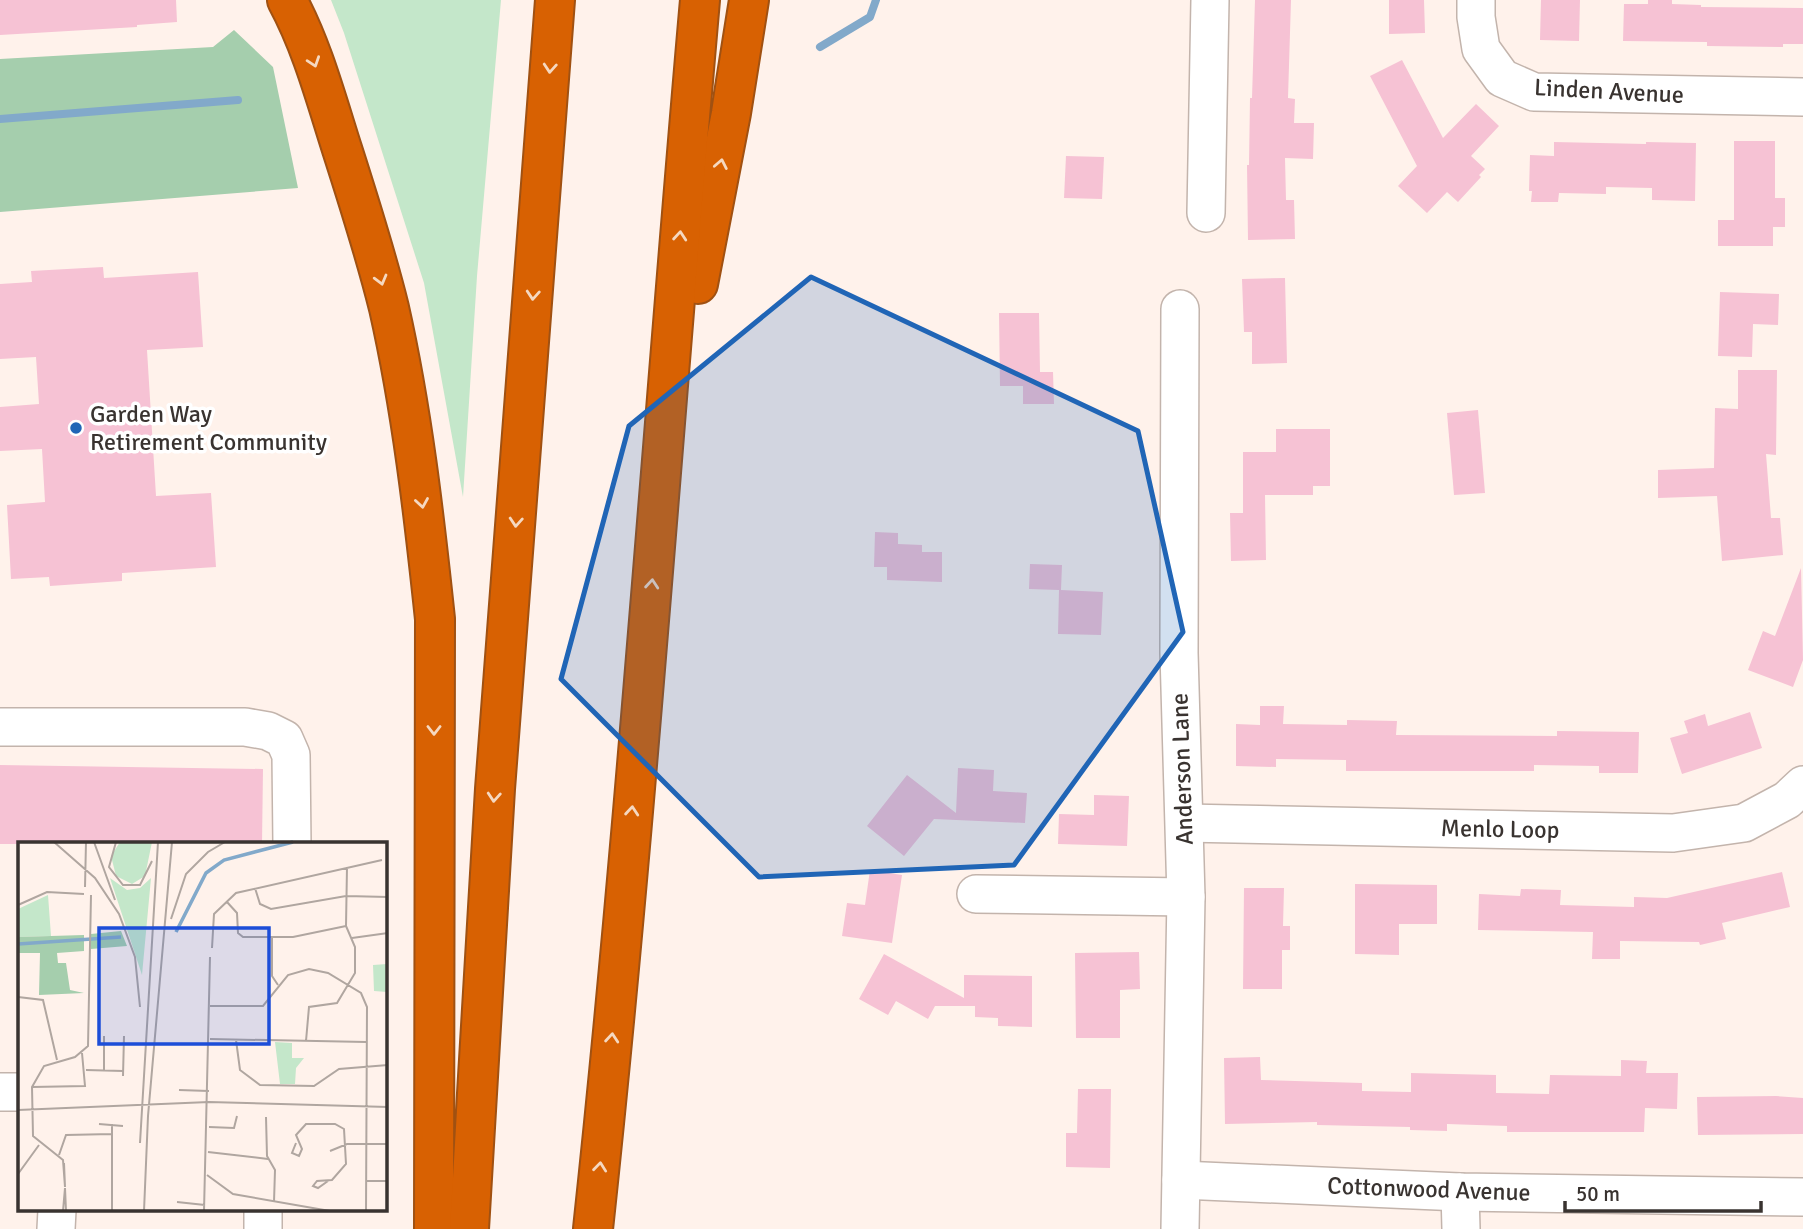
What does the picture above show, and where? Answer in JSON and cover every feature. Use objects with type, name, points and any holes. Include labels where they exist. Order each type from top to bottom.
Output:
[{"type":"highway","points":[[468,1229],[495,789],[555,0]]},
{"type":"highway","points":[[593,1229],[662,472],[700,0]]},
{"type":"highway","points":[[662,472],[731,113],[749,0]]},
{"type":"highway","points":[[293,9],[362,209],[388,308],[425,519],[435,619],[434,1229]]},
{"type":"street","points":[[1206,213],[1210,0]]},
{"type":"street","name":"Linden Avenue","points":[[1476,0],[1482,49],[1502,78],[1534,92],[1803,97]]},
{"type":"street","name":"Anderson Lane","points":[[1180,309],[1179,653],[1186,897],[1180,1229]]},
{"type":"street","points":[[0,727],[245,727],[268,731],[284,739],[291,755],[292,842]]},
{"type":"street","name":"Menlo Loop","points":[[1185,822],[1673,833],[1744,823],[1787,800],[1803,785]]},
{"type":"street","points":[[976,894],[1186,897]]},
{"type":"street","points":[[0,1092],[18,1092]]},
{"type":"street","name":"Cottonwood Avenue","points":[[1181,1180],[1460,1192],[1803,1197]]},
{"type":"street","points":[[1460,1192],[1461,1229]]},
{"type":"highlighted area","points":[[811,277],[1138,431],[1183,632],[1014,865],[759,877],[561,679],[629,426]]},
{"type":"green space","points":[[331,0],[501,0],[477,276],[463,497],[424,283]]},
{"type":"green space","points":[[234,30],[273,67],[298,188],[0,212],[0,59],[213,47]]},
{"type":"building","points":[[0,0],[176,0],[177,22],[0,35]]},
{"type":"building","points":[[1255,0],[1291,0],[1288,98],[1295,99],[1294,123],[1314,123],[1313,159],[1285,158],[1286,200],[1294,200],[1295,239],[1248,240],[1247,165]]},
{"type":"building","points":[[1389,0],[1424,0],[1425,33],[1389,34]]},
{"type":"building","points":[[1541,0],[1580,0],[1579,41],[1540,40]]},
{"type":"building","points":[[1648,0],[1672,0],[1672,4],[1701,7],[1803,8],[1803,44],[1783,44],[1783,47],[1707,46],[1707,42],[1623,41],[1624,4],[1648,4]]},
{"type":"building","points":[[1402,60],[1443,138],[1476,104],[1499,126],[1471,156],[1485,169],[1479,175],[1481,177],[1458,202],[1447,192],[1427,213],[1398,186],[1417,166],[1370,76]]},
{"type":"building","points":[[1734,141],[1775,141],[1775,198],[1785,198],[1785,227],[1773,227],[1773,246],[1718,246],[1718,220],[1734,220]]},
{"type":"building","points":[[1554,142],[1696,143],[1695,201],[1652,200],[1652,188],[1606,187],[1606,194],[1559,193],[1558,202],[1531,202],[1530,155],[1554,156]]},
{"type":"building","points":[[1066,156],[1104,157],[1102,199],[1064,198]]},
{"type":"building","name":"Garden Way Retirement Community","points":[[103,267],[104,278],[198,272],[203,347],[147,350],[156,496],[211,493],[216,567],[122,573],[122,581],[50,586],[49,577],[11,579],[7,505],[45,502],[42,449],[0,451],[0,407],[39,404],[36,357],[0,359],[0,284],[32,282],[31,271]]},
{"type":"building","points":[[1285,278],[1287,363],[1252,364],[1252,332],[1244,332],[1242,279]]},
{"type":"building","points":[[1720,292],[1779,294],[1778,325],[1753,324],[1752,357],[1718,356]]},
{"type":"building","points":[[999,313],[1039,313],[1040,372],[1053,372],[1054,404],[1023,404],[1023,386],[1000,386]]},
{"type":"building","points":[[1738,370],[1777,370],[1776,455],[1766,454],[1771,518],[1780,518],[1783,555],[1722,561],[1717,496],[1658,498],[1658,470],[1714,468],[1715,408],[1738,409]]},
{"type":"building","points":[[1478,410],[1485,493],[1454,495],[1447,413]]},
{"type":"building","points":[[1276,429],[1330,429],[1330,486],[1313,486],[1313,495],[1265,495],[1266,560],[1231,561],[1230,513],[1243,513],[1243,452],[1276,452]]},
{"type":"building","points":[[875,532],[898,533],[898,544],[922,545],[922,552],[942,552],[942,582],[887,580],[887,567],[874,567]]},
{"type":"building","points":[[1030,564],[1062,565],[1061,590],[1103,592],[1101,635],[1058,634],[1059,590],[1029,589]]},
{"type":"building","points":[[1801,568],[1803,660],[1793,687],[1748,670],[1763,631],[1775,636]]},
{"type":"building","points":[[1260,706],[1284,706],[1283,724],[1347,725],[1347,720],[1397,721],[1396,735],[1557,736],[1557,731],[1639,732],[1638,773],[1599,773],[1599,766],[1534,765],[1534,771],[1346,771],[1346,760],[1276,759],[1276,767],[1236,766],[1236,724],[1260,725]]},
{"type":"building","points":[[1750,712],[1762,748],[1682,774],[1670,738],[1688,733],[1684,721],[1705,714],[1708,726]]},
{"type":"building","points":[[0,765],[263,769],[262,842],[0,844]]},
{"type":"building","points":[[958,768],[994,770],[993,791],[1027,793],[1025,823],[934,819],[904,856],[867,826],[907,775],[956,813]]},
{"type":"building","points":[[1094,795],[1129,796],[1127,846],[1058,844],[1059,814],[1094,815]]},
{"type":"building","points":[[870,870],[902,875],[892,943],[842,936],[847,903],[865,905]]},
{"type":"building","points":[[1782,872],[1790,907],[1722,923],[1726,939],[1700,945],[1699,942],[1620,941],[1620,959],[1592,959],[1593,932],[1478,930],[1479,894],[1520,896],[1521,889],[1561,890],[1560,905],[1634,907],[1634,897],[1667,898]]},
{"type":"building","points":[[1355,884],[1437,885],[1437,924],[1399,924],[1399,955],[1355,954]]},
{"type":"building","points":[[1244,888],[1284,888],[1283,926],[1290,926],[1290,950],[1282,950],[1282,989],[1243,989]]},
{"type":"building","points":[[1139,952],[1140,989],[1120,990],[1120,1038],[1076,1038],[1075,953]]},
{"type":"building","points":[[884,954],[964,998],[964,975],[1032,976],[1032,1027],[998,1026],[998,1018],[975,1017],[975,1006],[935,1006],[928,1019],[896,1001],[888,1015],[859,999]]},
{"type":"building","points":[[1260,1057],[1261,1080],[1362,1083],[1362,1091],[1411,1092],[1411,1073],[1496,1075],[1496,1093],[1549,1094],[1550,1075],[1621,1076],[1621,1060],[1647,1061],[1646,1073],[1678,1073],[1677,1109],[1645,1108],[1644,1132],[1507,1132],[1507,1126],[1447,1124],[1447,1131],[1410,1130],[1410,1127],[1317,1125],[1317,1122],[1225,1124],[1224,1058]]},
{"type":"building","points":[[1078,1089],[1111,1089],[1110,1168],[1066,1167],[1066,1133],[1077,1133]]},
{"type":"building","points":[[1697,1097],[1803,1098],[1803,1134],[1698,1135]]},
{"type":"waterway","points":[[820,47],[870,17],[876,0]]},
{"type":"waterway","points":[[0,119],[238,100]]},
{"type":"place","name":"Garden Way Retirement Community","points":[[76,428]]}]
